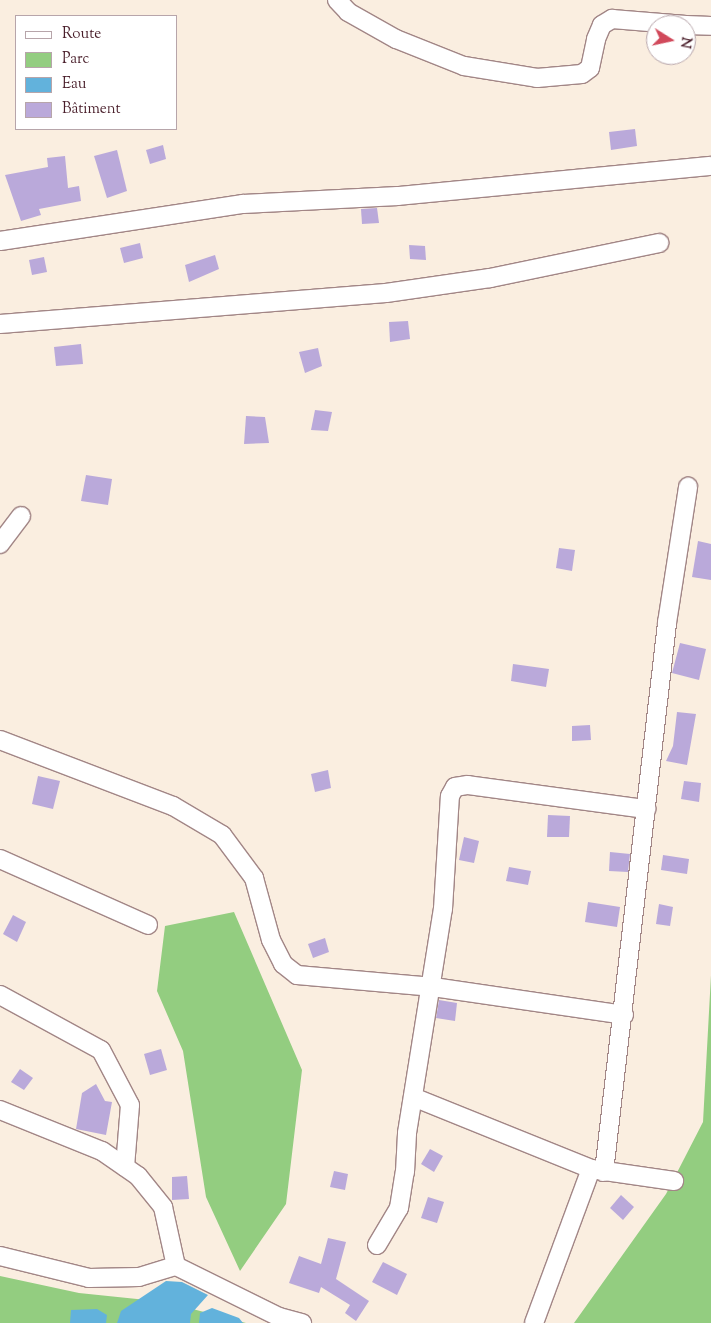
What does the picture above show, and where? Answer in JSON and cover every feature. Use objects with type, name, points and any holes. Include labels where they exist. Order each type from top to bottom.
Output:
[{"type":"street","points":[[337,0],[348,12],[396,39],[455,63],[537,78],[582,74],[590,68],[596,39],[602,25],[612,18],[646,21]]},
{"type":"street","points":[[696,25],[711,26]]},
{"type":"street","points":[[0,241],[244,204],[398,196],[711,166]]},
{"type":"street","points":[[0,324],[386,293],[490,278],[659,244]]},
{"type":"street","points":[[534,1323],[597,1171],[624,1015],[646,809],[688,488]]},
{"type":"street","points":[[0,544],[20,516]]},
{"type":"street","points":[[0,740],[173,806],[222,835],[254,878],[270,940],[284,964],[297,975],[433,988],[624,1015]]},
{"type":"street","points":[[378,1245],[399,1208],[413,1097],[433,988],[450,796],[455,787],[646,809]]},
{"type":"street","points":[[0,859],[148,925]]},
{"type":"street","points":[[0,995],[101,1050],[130,1105],[125,1167]]},
{"type":"street","points":[[413,1097],[597,1171],[674,1181]]},
{"type":"street","points":[[0,1110],[102,1150],[125,1167],[164,1207],[176,1266]]},
{"type":"street","points":[[0,1256],[90,1278],[139,1277],[176,1266],[279,1317],[302,1323]]},
{"type":"green space","points":[[234,912],[302,1070],[286,1204],[240,1271],[206,1197],[183,1051],[157,991],[165,926]]},
{"type":"green space","points":[[711,975],[711,1323],[574,1323],[666,1194],[703,1122]]},
{"type":"green space","points":[[0,1276],[79,1293],[166,1302],[246,1323],[0,1323]]},
{"type":"water","points":[[166,1281],[182,1282],[208,1295],[191,1314],[190,1323],[117,1323],[121,1311]]},
{"type":"water","points":[[212,1308],[239,1318],[243,1323],[199,1323],[200,1313]]},
{"type":"water","points":[[97,1309],[107,1315],[106,1323],[70,1323],[71,1310]]},
{"type":"building","points":[[635,129],[637,146],[611,150],[609,132]]},
{"type":"building","points":[[163,145],[166,159],[150,164],[146,150]]},
{"type":"building","points":[[117,150],[127,191],[107,198],[94,156]]},
{"type":"building","points":[[65,156],[68,188],[79,186],[81,201],[39,209],[41,215],[21,221],[5,175],[48,167],[47,158]]},
{"type":"building","points":[[377,208],[379,223],[362,224],[361,209]]},
{"type":"building","points":[[140,243],[143,258],[124,263],[120,248]]},
{"type":"building","points":[[409,245],[425,246],[426,260],[410,259]]},
{"type":"building","points":[[215,255],[219,269],[189,282],[185,265]]},
{"type":"building","points":[[44,257],[47,272],[32,275],[29,260]]},
{"type":"building","points":[[408,321],[410,339],[390,342],[389,322]]},
{"type":"building","points":[[81,344],[83,364],[56,366],[54,347]]},
{"type":"building","points":[[318,348],[322,366],[305,373],[299,352]]},
{"type":"building","points":[[315,410],[332,412],[328,431],[311,430]]},
{"type":"building","points":[[246,416],[265,417],[269,443],[244,444]]},
{"type":"building","points":[[86,475],[112,479],[108,505],[81,501]]},
{"type":"building","points":[[698,541],[711,544],[711,580],[692,577]]},
{"type":"building","points":[[559,548],[575,550],[572,571],[556,568]]},
{"type":"building","points":[[680,643],[706,649],[699,680],[672,673]]},
{"type":"building","points":[[513,664],[549,669],[546,687],[511,681]]},
{"type":"building","points":[[677,712],[696,714],[687,765],[666,761],[673,746]]},
{"type":"building","points":[[590,725],[591,740],[572,741],[572,726]]},
{"type":"building","points":[[328,770],[331,788],[315,792],[311,774]]},
{"type":"building","points":[[38,776],[60,781],[53,809],[32,804]]},
{"type":"building","points":[[684,781],[701,783],[699,802],[681,799]]},
{"type":"building","points":[[548,815],[570,816],[569,837],[547,837]]},
{"type":"building","points":[[464,837],[479,841],[474,863],[459,860]]},
{"type":"building","points":[[610,852],[630,854],[628,872],[609,871]]},
{"type":"building","points":[[663,855],[689,859],[687,874],[661,870]]},
{"type":"building","points":[[509,867],[531,871],[528,885],[506,881]]},
{"type":"building","points":[[588,902],[620,907],[617,927],[585,922]]},
{"type":"building","points":[[659,904],[673,907],[670,926],[656,924]]},
{"type":"building","points":[[13,915],[26,922],[17,942],[3,934]]},
{"type":"building","points":[[325,938],[329,952],[313,958],[308,944]]},
{"type":"building","points":[[439,1000],[457,1003],[455,1021],[436,1018]]},
{"type":"building","points":[[161,1049],[167,1070],[150,1075],[144,1054]]},
{"type":"building","points":[[20,1069],[33,1078],[24,1090],[11,1082]]},
{"type":"building","points":[[96,1084],[105,1101],[112,1102],[106,1135],[76,1129],[82,1093]]},
{"type":"building","points":[[430,1149],[443,1156],[434,1172],[421,1164]]},
{"type":"building","points":[[334,1171],[348,1174],[345,1190],[330,1187]]},
{"type":"building","points":[[187,1176],[189,1199],[172,1200],[172,1177]]},
{"type":"building","points":[[621,1195],[634,1207],[623,1220],[610,1208]]},
{"type":"building","points":[[428,1197],[444,1202],[437,1223],[421,1218]]},
{"type":"building","points":[[328,1238],[346,1242],[336,1279],[369,1301],[356,1321],[345,1313],[350,1305],[321,1287],[319,1293],[289,1283],[299,1256],[321,1264]]},
{"type":"building","points":[[383,1262],[407,1274],[397,1295],[372,1282]]}]
